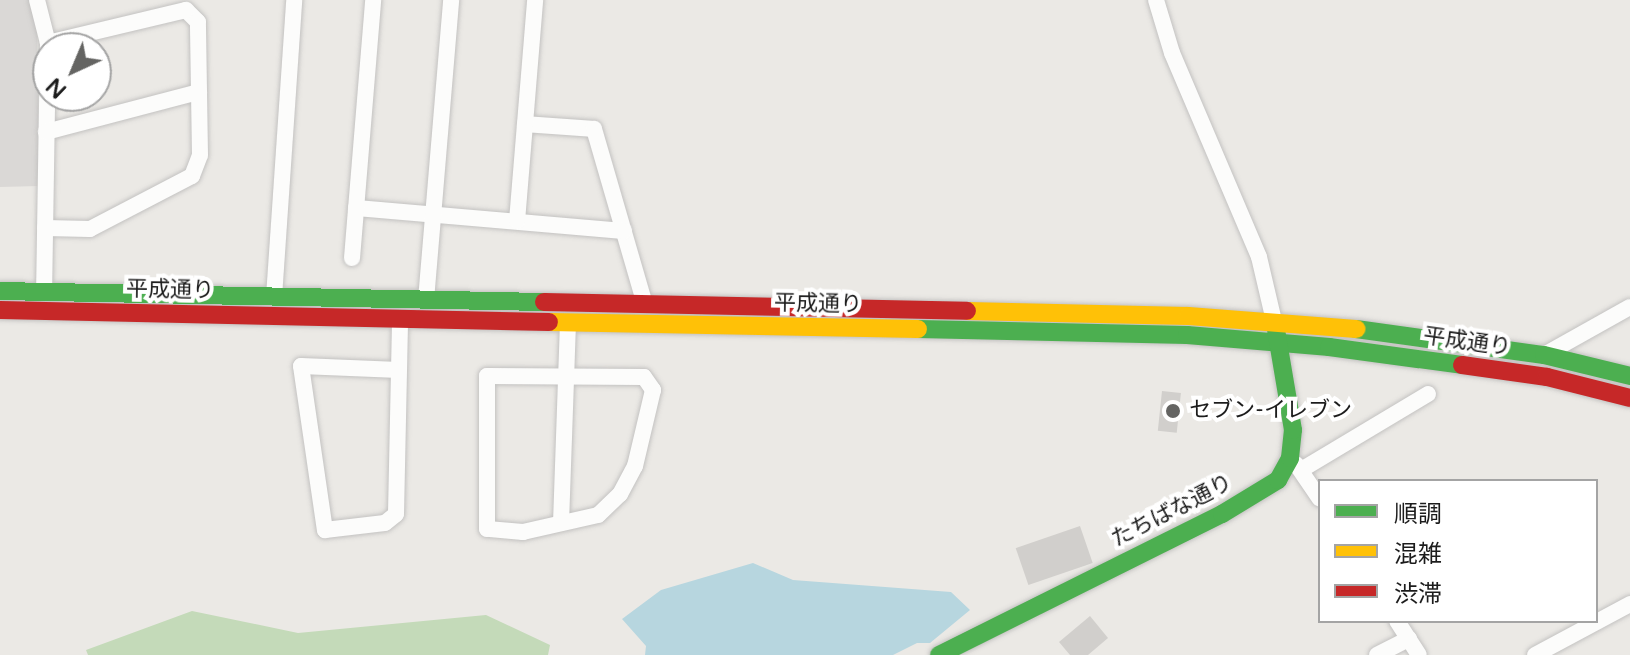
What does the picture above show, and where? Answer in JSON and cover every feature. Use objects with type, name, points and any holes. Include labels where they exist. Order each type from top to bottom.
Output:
[{"type":"street","points":[[37,0],[45,32]]},
{"type":"street","points":[[274,297],[294,0]]},
{"type":"street","points":[[352,258],[373,0]]},
{"type":"street","points":[[426,300],[451,0]]},
{"type":"street","points":[[517,221],[535,0]]},
{"type":"street","points":[[1156,0],[1172,53],[1259,257],[1278,343],[1296,464],[1318,496]]},
{"type":"street","points":[[45,228],[90,229],[192,176],[200,155],[198,22],[186,10],[94,32]]},
{"type":"street","points":[[46,132],[199,92]]},
{"type":"street","points":[[44,292],[46,112]]},
{"type":"street","points":[[525,124],[594,129],[645,304]]},
{"type":"street","points":[[356,208],[624,231]]},
{"type":"street","name":"平成通り","points":[[0,291],[1188,316],[1326,325],[1544,355],[1630,376]]},
{"type":"street","points":[[1544,355],[1630,307]]},
{"type":"street","name":"平成通り","points":[[0,310],[1187,335],[1278,343],[1547,377],[1630,398]]},
{"type":"street","points":[[399,370],[301,366],[325,530],[385,523],[396,514],[399,370],[400,319]]},
{"type":"street","points":[[561,523],[568,322]]},
{"type":"street","points":[[487,376],[566,377],[644,377],[653,390],[635,466],[620,494],[598,515],[523,532],[487,529],[487,376]]},
{"type":"street","points":[[1296,464],[1428,394]]},
{"type":"street","name":"たちばな通り","points":[[939,655],[1269,488],[1296,464]]},
{"type":"street","points":[[1598,621],[1630,604]]},
{"type":"street","points":[[1398,623],[1419,655]]},
{"type":"street","points":[[1535,655],[1595,623]]},
{"type":"street","points":[[1377,655],[1409,639]]},
{"type":"shaded area","points":[[0,0],[32,0],[37,32],[32,32],[32,112],[38,112],[39,186],[0,187]]},
{"type":"green space","points":[[192,611],[298,633],[486,615],[550,645],[548,655],[88,655],[86,650]]},
{"type":"water","points":[[753,563],[793,580],[951,592],[970,610],[930,643],[917,643],[893,655],[645,655],[646,646],[622,619],[661,590]]},
{"type":"building","points":[[1162,391],[1181,393],[1177,433],[1158,431]]},
{"type":"building","points":[[1080,526],[1093,563],[1028,585],[1016,548]]},
{"type":"building","points":[[1090,616],[1108,638],[1088,655],[1070,655],[1059,642]]},
{"type":"traffic: fast","points":[[0,291],[544,302]]},
{"type":"traffic: fast","points":[[918,329],[1187,335],[1329,347],[1462,365]]},
{"type":"traffic: fast","points":[[1356,329],[1544,355],[1630,376]]},
{"type":"traffic: fast","points":[[939,655],[1222,514],[1278,480],[1290,458],[1293,430],[1276,330]]},
{"type":"traffic: slow","points":[[967,311],[1188,316],[1356,329]]},
{"type":"traffic: slow","points":[[549,322],[918,329]]},
{"type":"traffic: jam","points":[[544,302],[967,311]]},
{"type":"traffic: jam","points":[[0,310],[549,322]]},
{"type":"traffic: jam","points":[[1462,365],[1547,377],[1630,398]]},
{"type":"place","name":"セブン-イレブン","points":[[1173,411]]}]
